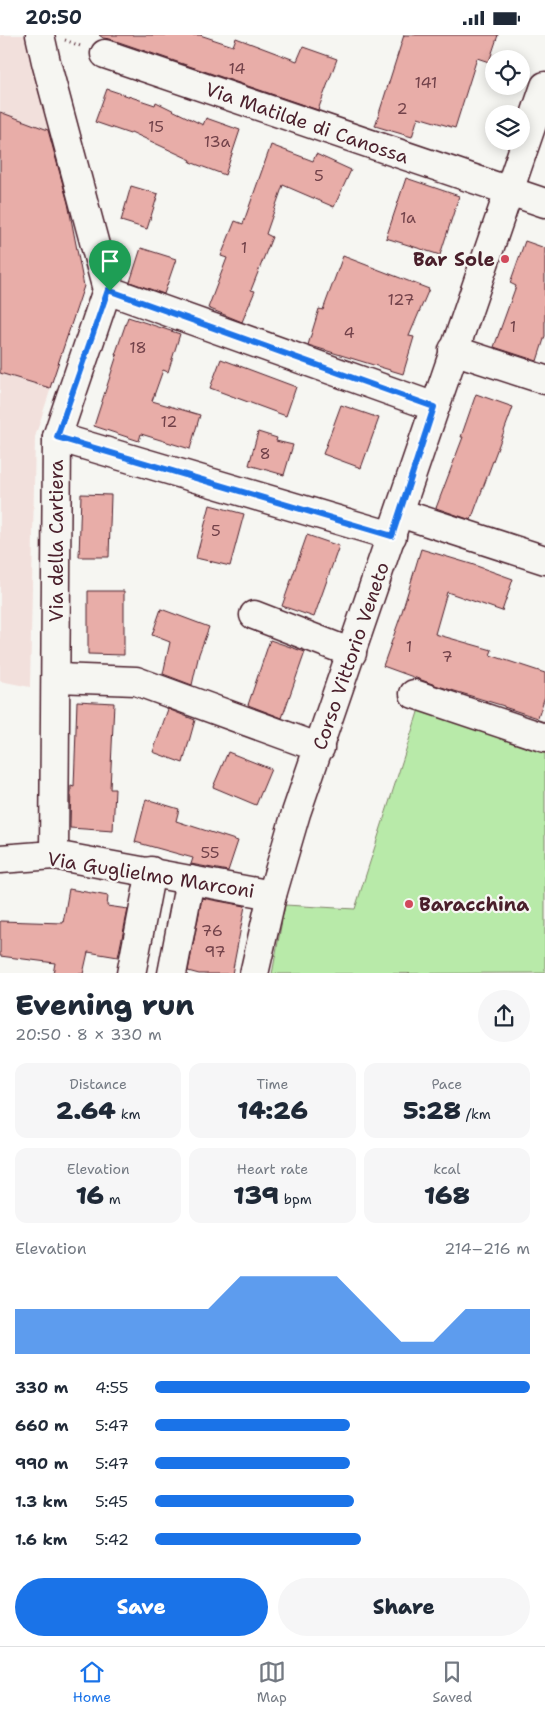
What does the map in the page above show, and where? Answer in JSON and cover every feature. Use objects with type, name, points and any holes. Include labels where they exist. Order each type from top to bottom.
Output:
[{"type":"street","points":[[40,35],[48,72],[108,290],[434,407]]},
{"type":"street","name":"Via Matilde di Canossa","points":[[105,54],[545,203]]},
{"type":"street","name":"Corso Vittorio Veneto","points":[[254,973],[272,895],[296,813],[320,748],[434,407],[545,86]]},
{"type":"street","name":"Via della Cartiera","points":[[54,855],[57,437],[108,290]]},
{"type":"street","points":[[454,350],[545,380]]},
{"type":"street","points":[[57,437],[396,524],[545,560]]},
{"type":"street","points":[[254,615],[352,653]]},
{"type":"street","points":[[57,678],[136,681],[320,748]]},
{"type":"street","points":[[414,694],[545,738]]},
{"type":"street","name":"Via Guglielmo Marconi","points":[[0,859],[54,855],[151,871],[272,895]]},
{"type":"street","points":[[132,973],[151,871]]},
{"type":"street","points":[[172,973],[190,879]]},
{"type":"shaded area","points":[[0,35],[29,35],[53,132],[84,286],[35,437],[30,687],[0,681]]},
{"type":"green space","points":[[419,709],[545,753],[545,973],[272,973],[285,905],[355,909]]},
{"type":"building","points":[[99,35],[200,35],[233,46],[236,38],[297,61],[303,47],[337,59],[318,110],[103,38]]},
{"type":"building","points":[[404,35],[498,35],[493,50],[485,50],[485,61],[477,58],[455,128],[418,117],[412,137],[375,126]]},
{"type":"building","points":[[107,89],[155,105],[156,102],[203,125],[206,118],[240,130],[225,175],[190,162],[191,160],[131,132],[130,134],[95,122]]},
{"type":"building","points":[[0,112],[48,130],[68,203],[84,286],[50,388],[0,373]]},
{"type":"building","points":[[271,145],[313,161],[316,154],[351,170],[334,207],[283,185],[266,234],[272,237],[251,290],[255,291],[242,322],[208,308],[227,258],[221,256],[235,221],[243,224]]},
{"type":"building","points":[[406,178],[459,196],[440,255],[386,238]]},
{"type":"building","points":[[131,186],[158,194],[147,229],[121,221]]},
{"type":"building","points":[[525,241],[545,248],[545,336],[537,361],[494,347],[516,286],[510,283]]},
{"type":"building","points":[[141,248],[176,259],[164,294],[130,282]]},
{"type":"building","points":[[343,256],[429,289],[409,336],[414,337],[403,374],[308,345],[319,309],[323,310]]},
{"type":"building","points":[[128,317],[180,334],[168,372],[163,370],[152,401],[200,415],[190,449],[141,434],[139,441],[94,426]]},
{"type":"building","points":[[221,359],[296,387],[286,416],[210,388]]},
{"type":"building","points":[[476,394],[513,407],[471,520],[436,508],[463,437],[461,437]]},
{"type":"building","points":[[341,405],[379,418],[361,468],[323,454]]},
{"type":"building","points":[[258,432],[277,438],[276,441],[293,445],[284,475],[249,465]]},
{"type":"building","points":[[81,494],[111,495],[109,557],[79,557]]},
{"type":"building","points":[[210,505],[244,514],[230,566],[196,558]]},
{"type":"building","points":[[307,535],[339,546],[314,617],[282,606]]},
{"type":"building","points":[[421,549],[513,579],[502,611],[447,592],[435,634],[492,650],[490,655],[545,673],[545,696],[538,718],[383,666]]},
{"type":"building","points":[[88,591],[124,591],[124,655],[88,654]]},
{"type":"building","points":[[161,609],[209,627],[199,654],[192,685],[163,674],[170,642],[152,635]]},
{"type":"building","points":[[270,640],[305,652],[282,718],[248,705]]},
{"type":"building","points":[[77,701],[114,703],[110,789],[115,789],[113,831],[70,828],[71,786],[74,787]]},
{"type":"building","points":[[168,709],[195,720],[183,763],[153,752]]},
{"type":"building","points":[[228,752],[271,769],[256,805],[213,787]]},
{"type":"building","points":[[146,799],[179,809],[176,821],[238,841],[228,871],[191,864],[193,858],[135,842]]},
{"type":"building","points":[[69,889],[108,896],[107,906],[128,909],[118,957],[88,952],[83,973],[53,973],[55,963],[0,956],[0,921],[63,923]]},
{"type":"building","points":[[202,898],[245,906],[232,973],[195,973],[188,971]]},
{"type":"place","name":"Bar Sole","points":[[505,259]]},
{"type":"place","name":"Baracchina","points":[[409,904]]},
{"type":"route","points":[[108,290],[110,291],[434,407],[392,536],[57,437],[108,290]]}]
